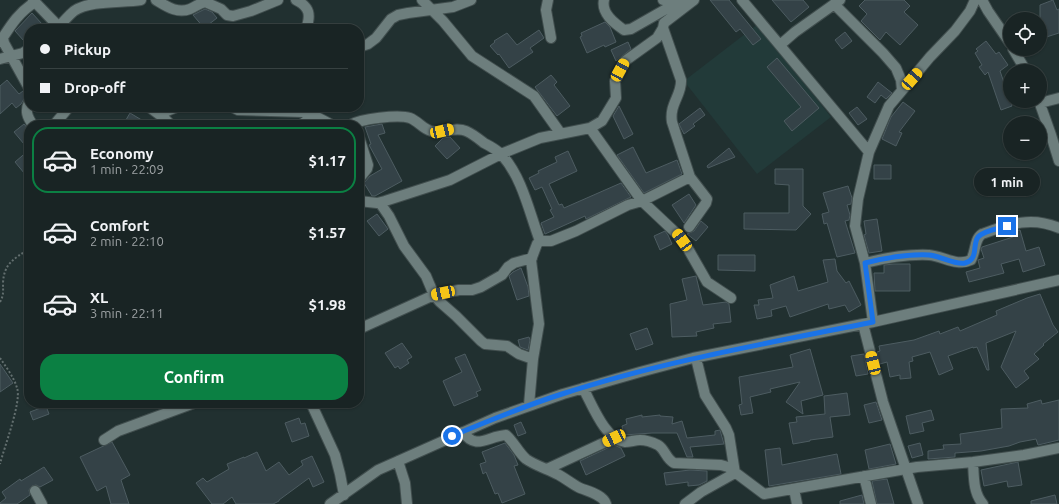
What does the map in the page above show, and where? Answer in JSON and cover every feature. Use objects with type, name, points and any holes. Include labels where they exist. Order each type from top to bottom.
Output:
[{"type":"street","points":[[63,24],[75,10],[88,6],[141,0]]},
{"type":"street","points":[[156,0],[171,9],[179,10],[188,10],[205,2],[221,9],[227,15],[233,16],[251,11],[278,0]]},
{"type":"street","points":[[296,0],[304,4],[309,14],[308,24]]},
{"type":"street","points":[[422,0],[443,21],[472,56],[534,96],[561,134]]},
{"type":"street","points":[[364,45],[376,38],[391,18],[408,13],[453,7],[471,0]]},
{"type":"street","points":[[548,0],[546,10],[551,38]]},
{"type":"street","points":[[604,0],[602,6],[604,12],[624,30],[631,29],[682,0]]},
{"type":"street","points":[[663,0],[672,0]]},
{"type":"street","points":[[364,202],[380,203],[450,180],[501,154],[540,138],[590,128],[602,121],[616,98],[615,81],[625,61],[657,38],[663,28],[664,23],[694,0]]},
{"type":"street","points":[[742,0],[869,152]]},
{"type":"street","points":[[918,504],[883,402],[868,323],[865,263],[855,226],[858,199],[869,152],[889,106],[955,31],[970,11],[975,0]]},
{"type":"street","points":[[982,0],[1003,34]]},
{"type":"street","points":[[24,78],[12,55],[1,40],[16,18],[34,1],[56,24]]},
{"type":"street","points":[[780,45],[794,32],[837,2],[896,68],[901,80],[902,90]]},
{"type":"street","points":[[663,28],[681,80],[681,86],[673,104],[671,115],[672,122],[690,177],[706,199],[706,203],[688,227]]},
{"type":"street","points":[[0,59],[24,52]]},
{"type":"street","points":[[1047,100],[1059,98]]},
{"type":"street","points":[[1041,108],[1059,161]]},
{"type":"street","points":[[58,120],[65,112]]},
{"type":"street","points":[[156,112],[166,120]]},
{"type":"street","points":[[159,114],[164,112]]},
{"type":"street","points":[[304,112],[322,120]]},
{"type":"street","points":[[307,120],[313,115]]},
{"type":"street","points":[[364,121],[401,117],[410,119],[431,132],[458,128],[475,136],[501,154],[516,177],[523,190],[531,219],[540,241]]},
{"type":"street","points":[[590,128],[642,201],[677,234],[707,282],[731,298]]},
{"type":"street","points":[[364,153],[368,165],[364,172]]},
{"type":"street","points":[[540,241],[551,241],[576,232],[628,205],[642,201],[690,177]]},
{"type":"street","points":[[380,203],[389,216],[404,246],[426,276],[434,295],[440,302],[485,344],[507,346],[519,354],[533,359]]},
{"type":"street","points":[[865,263],[885,258],[930,255],[962,263],[971,260],[974,256],[976,240],[979,236],[988,232],[1024,221],[1048,223],[1059,228]]},
{"type":"street","points":[[529,405],[533,359],[539,324],[531,260],[537,244],[540,241]]},
{"type":"street","points":[[364,327],[434,295],[459,290],[472,290],[481,287],[502,275],[508,267],[514,263],[532,258]]},
{"type":"street","points":[[330,504],[378,470],[463,432],[529,405],[583,388],[696,358],[868,323],[1059,280]]},
{"type":"street","points":[[696,358],[705,395],[729,435],[735,473]]},
{"type":"street","points":[[583,388],[606,431],[614,438],[627,442],[640,440],[660,446],[674,463],[721,465],[728,467],[764,494],[905,469],[973,462],[1024,455],[1059,448]]},
{"type":"street","points":[[104,440],[118,431],[177,408]]},
{"type":"street","points":[[313,408],[334,455],[340,474],[344,495]]},
{"type":"street","points":[[463,432],[473,442],[480,442],[500,435],[506,435],[511,438],[524,457],[535,465],[547,469],[578,487],[598,496],[605,501],[606,504]]},
{"type":"street","points":[[547,469],[614,438]]},
{"type":"street","points":[[398,461],[405,483],[407,504]]},
{"type":"street","points":[[973,462],[977,497],[983,504]]},
{"type":"street","points":[[685,504],[701,492],[735,473]]},
{"type":"street","points":[[864,476],[871,504]]},
{"type":"street","points":[[794,489],[797,504]]},
{"type":"street","points":[[35,491],[42,504]]},
{"type":"path","points":[[0,302],[4,293],[4,274],[7,266],[13,258],[24,252]]},
{"type":"path","points":[[0,358],[16,384],[18,393],[8,439],[0,464]]},
{"type":"shaded area","points":[[758,24],[831,117],[757,174],[684,81]]},
{"type":"building","points":[[710,0],[729,0],[761,39],[753,45],[740,29],[736,32]]},
{"type":"building","points":[[772,0],[803,0],[809,7],[791,22]]},
{"type":"building","points":[[865,0],[904,0],[910,6],[904,12],[918,25],[900,45],[886,32],[880,40],[861,21],[867,14],[859,6]]},
{"type":"building","points":[[1053,0],[1057,10],[1059,9],[1059,33],[1047,37],[1047,12],[1040,12],[1040,5]]},
{"type":"building","points":[[205,9],[212,12],[217,18],[209,24],[201,24],[193,15]]},
{"type":"building","points":[[32,13],[42,24],[24,24],[24,41],[15,31]]},
{"type":"building","points":[[605,22],[610,27],[616,42],[605,47],[604,45],[587,53],[580,37],[582,36],[581,33]]},
{"type":"building","points":[[539,30],[544,38],[530,48],[533,52],[509,68],[499,54],[498,55],[490,46],[495,42],[494,41],[507,33],[517,45]]},
{"type":"building","points":[[845,32],[852,41],[842,49],[835,40]]},
{"type":"building","points":[[986,41],[996,54],[999,52],[1007,64],[1003,64],[1003,69],[1000,71],[1003,80],[1003,108],[1006,108],[1001,110],[988,72],[985,75],[979,67],[982,65],[975,53],[978,51],[976,49]]},
{"type":"building","points":[[628,42],[631,49],[616,61],[611,50]]},
{"type":"building","points":[[777,58],[819,108],[792,131],[784,121],[801,107],[767,67]]},
{"type":"building","points":[[551,75],[557,82],[554,85],[570,106],[557,116],[535,87]]},
{"type":"building","points":[[7,80],[19,94],[24,92],[24,99],[16,108],[12,103],[0,114],[0,86]]},
{"type":"building","points":[[878,82],[892,93],[886,99],[881,95],[875,103],[867,97]]},
{"type":"building","points":[[903,102],[915,111],[899,132],[902,133],[896,146],[882,139],[891,117]]},
{"type":"building","points":[[619,106],[633,134],[624,139],[613,116]]},
{"type":"building","points":[[857,107],[867,119],[858,125],[849,113]]},
{"type":"building","points":[[700,108],[705,115],[693,124],[695,126],[684,134],[679,124]]},
{"type":"building","points":[[130,113],[142,120],[126,120]]},
{"type":"building","points":[[24,124],[24,144],[14,132]]},
{"type":"building","points":[[382,124],[385,133],[378,135],[402,181],[375,196],[372,196],[364,183],[370,176],[382,169],[369,145],[371,144],[365,127]]},
{"type":"building","points":[[450,137],[460,148],[447,159],[435,146],[443,138]]},
{"type":"building","points":[[633,147],[646,173],[677,160],[682,174],[644,193],[617,155]]},
{"type":"building","points":[[729,148],[735,157],[708,168],[707,166]]},
{"type":"building","points":[[568,151],[577,171],[549,184],[559,205],[562,204],[564,208],[621,183],[631,197],[586,219],[585,216],[545,234],[541,223],[554,217],[550,210],[552,209],[542,187],[535,190],[529,178],[539,173],[538,171],[557,162],[555,157]]},
{"type":"building","points":[[24,154],[24,173],[15,162]]},
{"type":"building","points":[[874,165],[891,165],[891,179],[874,179]]},
{"type":"building","points":[[775,169],[803,169],[803,206],[811,214],[796,230],[744,229],[744,213],[789,213],[789,185],[775,184]]},
{"type":"building","points":[[848,186],[852,198],[851,204],[847,205],[850,215],[849,220],[845,221],[855,253],[837,257],[827,223],[824,224],[822,214],[829,212],[823,193]]},
{"type":"building","points":[[689,194],[696,205],[684,223],[672,205]]},
{"type":"building","points":[[377,214],[388,229],[379,236],[367,221]]},
{"type":"building","points":[[877,219],[882,251],[869,253],[864,235],[866,234],[864,221]]},
{"type":"building","points":[[701,221],[708,227],[696,241],[687,234],[694,231]]},
{"type":"building","points":[[1020,230],[1026,251],[1039,247],[1045,265],[1023,272],[1019,259],[1001,264],[1004,273],[969,282],[966,272],[980,268],[978,260],[984,258],[981,249],[982,247],[1013,237],[1012,231]]},
{"type":"building","points":[[665,231],[672,244],[660,250],[654,236]]},
{"type":"building","points":[[718,255],[755,255],[755,271],[718,270]]},
{"type":"building","points":[[835,259],[837,271],[846,283],[849,281],[861,305],[849,312],[845,305],[829,309],[828,304],[790,317],[786,306],[771,310],[772,316],[757,319],[754,305],[759,305],[758,300],[773,298],[770,285],[794,276],[798,291],[828,282],[823,260]]},
{"type":"building","points":[[910,264],[910,291],[875,291],[874,273],[884,273],[884,265]]},
{"type":"building","points":[[521,268],[528,287],[529,296],[517,300],[509,276]]},
{"type":"building","points":[[696,276],[703,305],[726,302],[729,304],[731,322],[713,324],[714,328],[696,332],[697,336],[672,337],[670,304],[687,300],[682,279]]},
{"type":"building","points":[[1040,294],[1053,325],[1058,332],[1043,344],[1044,345],[1034,354],[1039,359],[1024,371],[1029,378],[1016,388],[1001,367],[1016,331],[986,343],[989,370],[987,370],[977,347],[948,356],[953,369],[939,375],[930,352],[912,357],[913,361],[909,362],[911,378],[900,379],[900,375],[890,377],[887,362],[880,364],[877,352],[880,351],[879,346],[914,340],[939,331],[940,334],[958,327],[960,331],[997,315],[996,311]]},
{"type":"building","points":[[647,328],[653,344],[636,350],[630,334]]},
{"type":"building","points":[[529,337],[530,340],[528,350],[520,347],[518,340]]},
{"type":"building","points":[[402,343],[412,357],[407,360],[409,363],[400,369],[398,366],[395,368],[385,353]]},
{"type":"building","points":[[810,349],[823,395],[801,401],[803,414],[786,402],[800,382],[770,389],[771,392],[750,397],[753,413],[741,415],[739,405],[742,404],[739,377],[793,367],[790,355]]},
{"type":"building","points":[[465,354],[481,390],[476,392],[478,396],[454,406],[443,381],[462,372],[455,358]]},
{"type":"building","points":[[864,354],[868,374],[856,376],[851,356]]},
{"type":"building","points":[[0,364],[13,383],[0,392]]},
{"type":"building","points":[[847,393],[850,415],[830,417],[833,437],[793,444],[789,423],[797,422],[796,417],[825,414],[824,396]]},
{"type":"building","points":[[1041,400],[1042,404],[1059,400],[1059,440],[1038,445],[1036,439],[981,451],[955,453],[955,457],[928,459],[928,451],[944,449],[943,445],[961,444],[960,434],[1002,428],[1001,409],[1028,408],[1027,404]]},
{"type":"building","points":[[876,402],[882,420],[869,423],[864,405]]},
{"type":"building","points":[[41,408],[47,408],[49,414],[33,420],[30,412]]},
{"type":"building","points":[[931,410],[934,420],[922,423],[924,431],[910,434],[906,416]]},
{"type":"building","points":[[642,415],[642,417],[660,415],[673,417],[672,424],[682,421],[687,438],[715,435],[715,431],[720,430],[724,444],[690,447],[693,457],[687,457],[677,433],[624,435],[622,426],[627,424],[626,419]]},
{"type":"building","points":[[299,418],[301,424],[305,423],[309,436],[292,442],[285,423]]},
{"type":"building","points":[[521,422],[526,433],[518,436],[514,425]]},
{"type":"building","points":[[112,442],[130,475],[121,480],[129,504],[111,504],[106,486],[97,491],[80,457]]},
{"type":"building","points":[[505,443],[514,455],[518,465],[514,466],[525,494],[502,503],[498,493],[495,494],[486,472],[483,474],[480,464],[486,462],[482,452]]},
{"type":"building","points":[[920,443],[923,455],[912,458],[908,446]]},
{"type":"building","points":[[890,444],[896,464],[869,469],[865,450]]},
{"type":"building","points":[[614,445],[621,448],[625,456],[586,475],[580,461]]},
{"type":"building","points":[[780,448],[782,465],[837,454],[841,474],[769,486],[765,450]]},
{"type":"building","points":[[257,452],[266,471],[279,462],[289,475],[303,465],[301,461],[312,456],[324,482],[313,487],[309,478],[273,504],[236,504],[232,497],[223,504],[212,504],[196,483],[203,478],[207,482],[229,469],[227,464]]},
{"type":"building","points":[[1018,462],[1022,485],[1008,487],[1007,481],[984,486],[981,470]]},
{"type":"building","points":[[44,467],[53,480],[40,487],[36,485],[32,486],[29,490],[30,495],[17,504],[0,504],[6,498],[2,492],[20,479],[21,481]]},
{"type":"building","points":[[690,470],[707,471],[707,481],[699,485],[688,486],[688,482],[666,485],[664,473]]},
{"type":"building","points":[[887,479],[894,504],[877,504],[872,481]]},
{"type":"building","points":[[862,495],[864,504],[840,504],[840,501]]},
{"type":"building","points":[[1055,495],[1057,504],[1031,504],[1031,501]]},
{"type":"route","points":[[452,436],[529,405],[640,372],[696,358],[873,322],[865,263],[885,258],[930,255],[962,263],[967,262],[974,256],[976,240],[979,236],[1007,226]]}]
